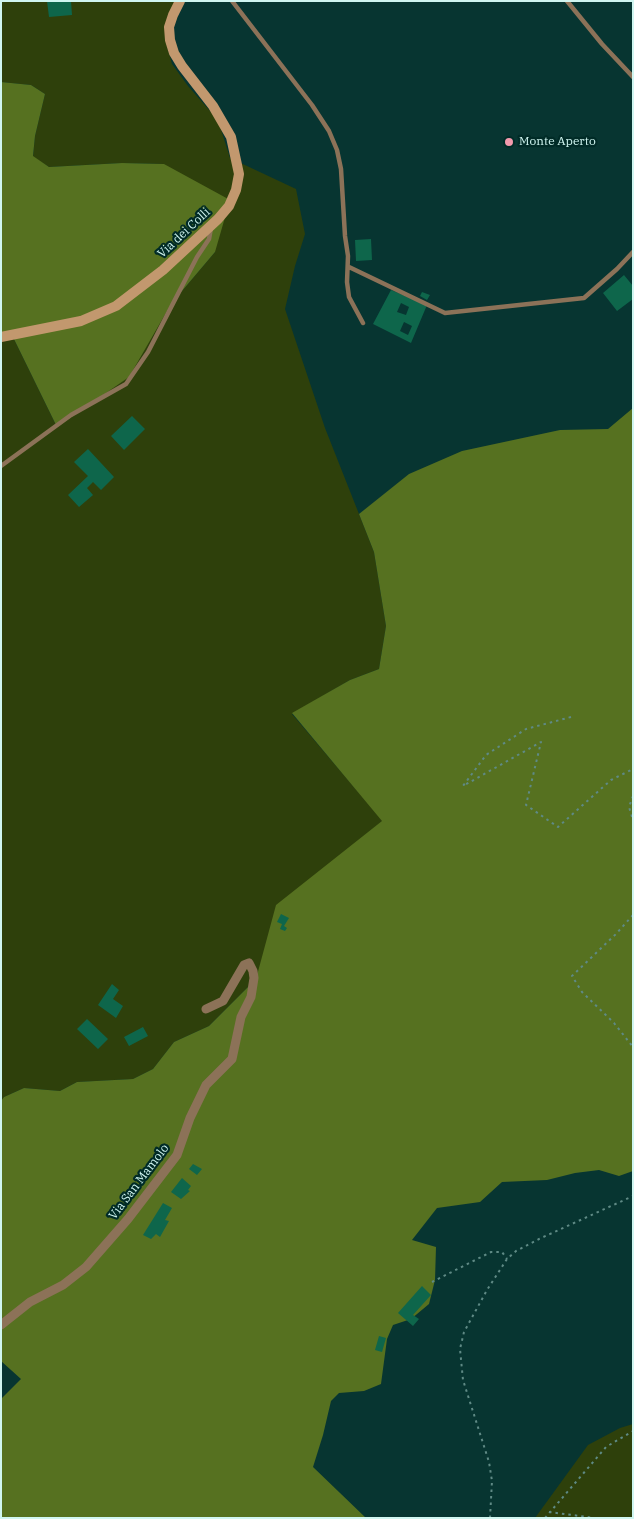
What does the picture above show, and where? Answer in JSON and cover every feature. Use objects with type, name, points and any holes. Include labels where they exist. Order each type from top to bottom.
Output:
[{"type":"main road","name":"Via dei Colli","points":[[1,337],[81,321],[116,306],[163,270],[211,226],[229,206],[236,190],[239,174],[231,137],[223,121],[182,66],[170,40],[170,27],[173,15],[180,1]]},
{"type":"street","name":"Via San Mamolo","points":[[1,1325],[30,1302],[63,1285],[86,1268],[128,1219],[178,1155],[190,1118],[206,1085],[232,1059],[241,1017],[251,997],[254,978],[253,970],[249,964],[244,965],[222,1001],[206,1009]]},
{"type":"lane","points":[[232,1],[312,105],[330,132],[337,150],[341,169],[349,267],[347,282],[349,297],[364,323]]},
{"type":"lane","points":[[567,1],[602,44],[633,77]]},
{"type":"lane","points":[[1,466],[70,415],[126,384],[148,352],[197,257],[209,240],[211,226]]},
{"type":"lane","points":[[349,267],[445,313],[584,298],[633,252]]},
{"type":"path","points":[[571,716],[526,729],[486,755],[463,786],[541,742],[526,805],[558,828],[612,780],[633,769]]},
{"type":"path","points":[[633,796],[629,806],[633,820]]},
{"type":"path","points":[[633,916],[572,976],[582,992],[614,1023],[633,1047]]},
{"type":"path","points":[[490,1518],[492,1498],[489,1462],[463,1380],[460,1349],[464,1332],[507,1258],[516,1251],[538,1240],[633,1196]]},
{"type":"path","points":[[432,1282],[491,1252],[502,1252],[507,1258]]},
{"type":"path","points":[[545,1518],[606,1447],[633,1431]]},
{"type":"path","points":[[549,1512],[595,1518]]},
{"type":"green space","points":[[1,1],[183,1],[167,46],[172,64],[188,86],[218,120],[230,158],[296,189],[305,234],[285,309],[325,428],[374,552],[386,626],[379,669],[350,680],[292,714],[383,821],[360,839],[256,979],[209,1026],[174,1042],[153,1069],[133,1079],[77,1082],[60,1091],[24,1088],[4,1097],[1,1101],[1,337],[12,335],[57,427],[171,304],[215,252],[164,164],[122,163],[49,167],[33,157],[35,136],[45,94],[31,85],[1,82]]},
{"type":"green space","points":[[1,82],[31,85],[45,94],[35,136],[33,156],[49,167],[122,163],[164,164],[230,200],[215,252],[171,304],[129,377],[57,427],[12,335],[1,337]]},
{"type":"green space","points":[[633,408],[633,1171],[619,1176],[599,1170],[575,1173],[547,1180],[502,1182],[480,1202],[437,1208],[412,1240],[436,1247],[435,1280],[429,1304],[411,1319],[393,1325],[387,1339],[381,1384],[364,1391],[339,1393],[331,1401],[313,1467],[366,1518],[1,1518],[1,1399],[21,1379],[1,1361],[1,1101],[4,1097],[24,1088],[60,1091],[77,1082],[133,1079],[153,1069],[174,1042],[209,1026],[256,979],[276,905],[382,821],[292,713],[350,680],[379,669],[386,626],[374,552],[359,514],[409,474],[462,451],[560,430],[608,429]]},
{"type":"green space","points":[[633,1424],[633,1518],[535,1518],[588,1445],[620,1428]]},
{"type":"building","points":[[47,1],[71,1],[72,15],[49,17]]},
{"type":"building","points":[[371,239],[372,260],[356,261],[355,240]]},
{"type":"building","points":[[624,275],[633,286],[633,299],[617,311],[603,293]]},
{"type":"building","points":[[391,290],[427,305],[411,343],[373,324]],"holes":[[[401,303],[409,307],[406,315],[397,312]],[[404,322],[412,326],[408,335],[400,331]]]},
{"type":"building","points":[[422,292],[430,295],[427,300],[420,296]]},
{"type":"building","points":[[132,416],[145,429],[124,450],[111,436]]},
{"type":"building","points":[[88,449],[114,477],[101,490],[93,482],[87,488],[93,495],[79,507],[68,495],[88,476],[74,462]]},
{"type":"building","points":[[281,914],[289,918],[284,926],[287,928],[285,931],[280,929],[282,924],[277,922]]},
{"type":"building","points":[[112,984],[119,990],[113,999],[123,1006],[116,1018],[98,1005]]},
{"type":"building","points":[[87,1019],[108,1039],[98,1049],[77,1029]]},
{"type":"building","points":[[143,1027],[148,1036],[129,1046],[124,1037]]},
{"type":"building","points":[[193,1164],[202,1169],[197,1175],[189,1169]]},
{"type":"building","points":[[182,1178],[191,1186],[188,1190],[190,1191],[181,1199],[171,1192]]},
{"type":"building","points":[[163,1203],[172,1208],[165,1220],[169,1221],[160,1237],[156,1234],[151,1239],[143,1235]]},
{"type":"building","points":[[422,1286],[431,1295],[413,1315],[419,1319],[413,1326],[398,1313]]},
{"type":"building","points":[[379,1336],[386,1338],[382,1352],[375,1350]]},
{"type":"place","name":"Monte Aperto","points":[[509,142]]}]
